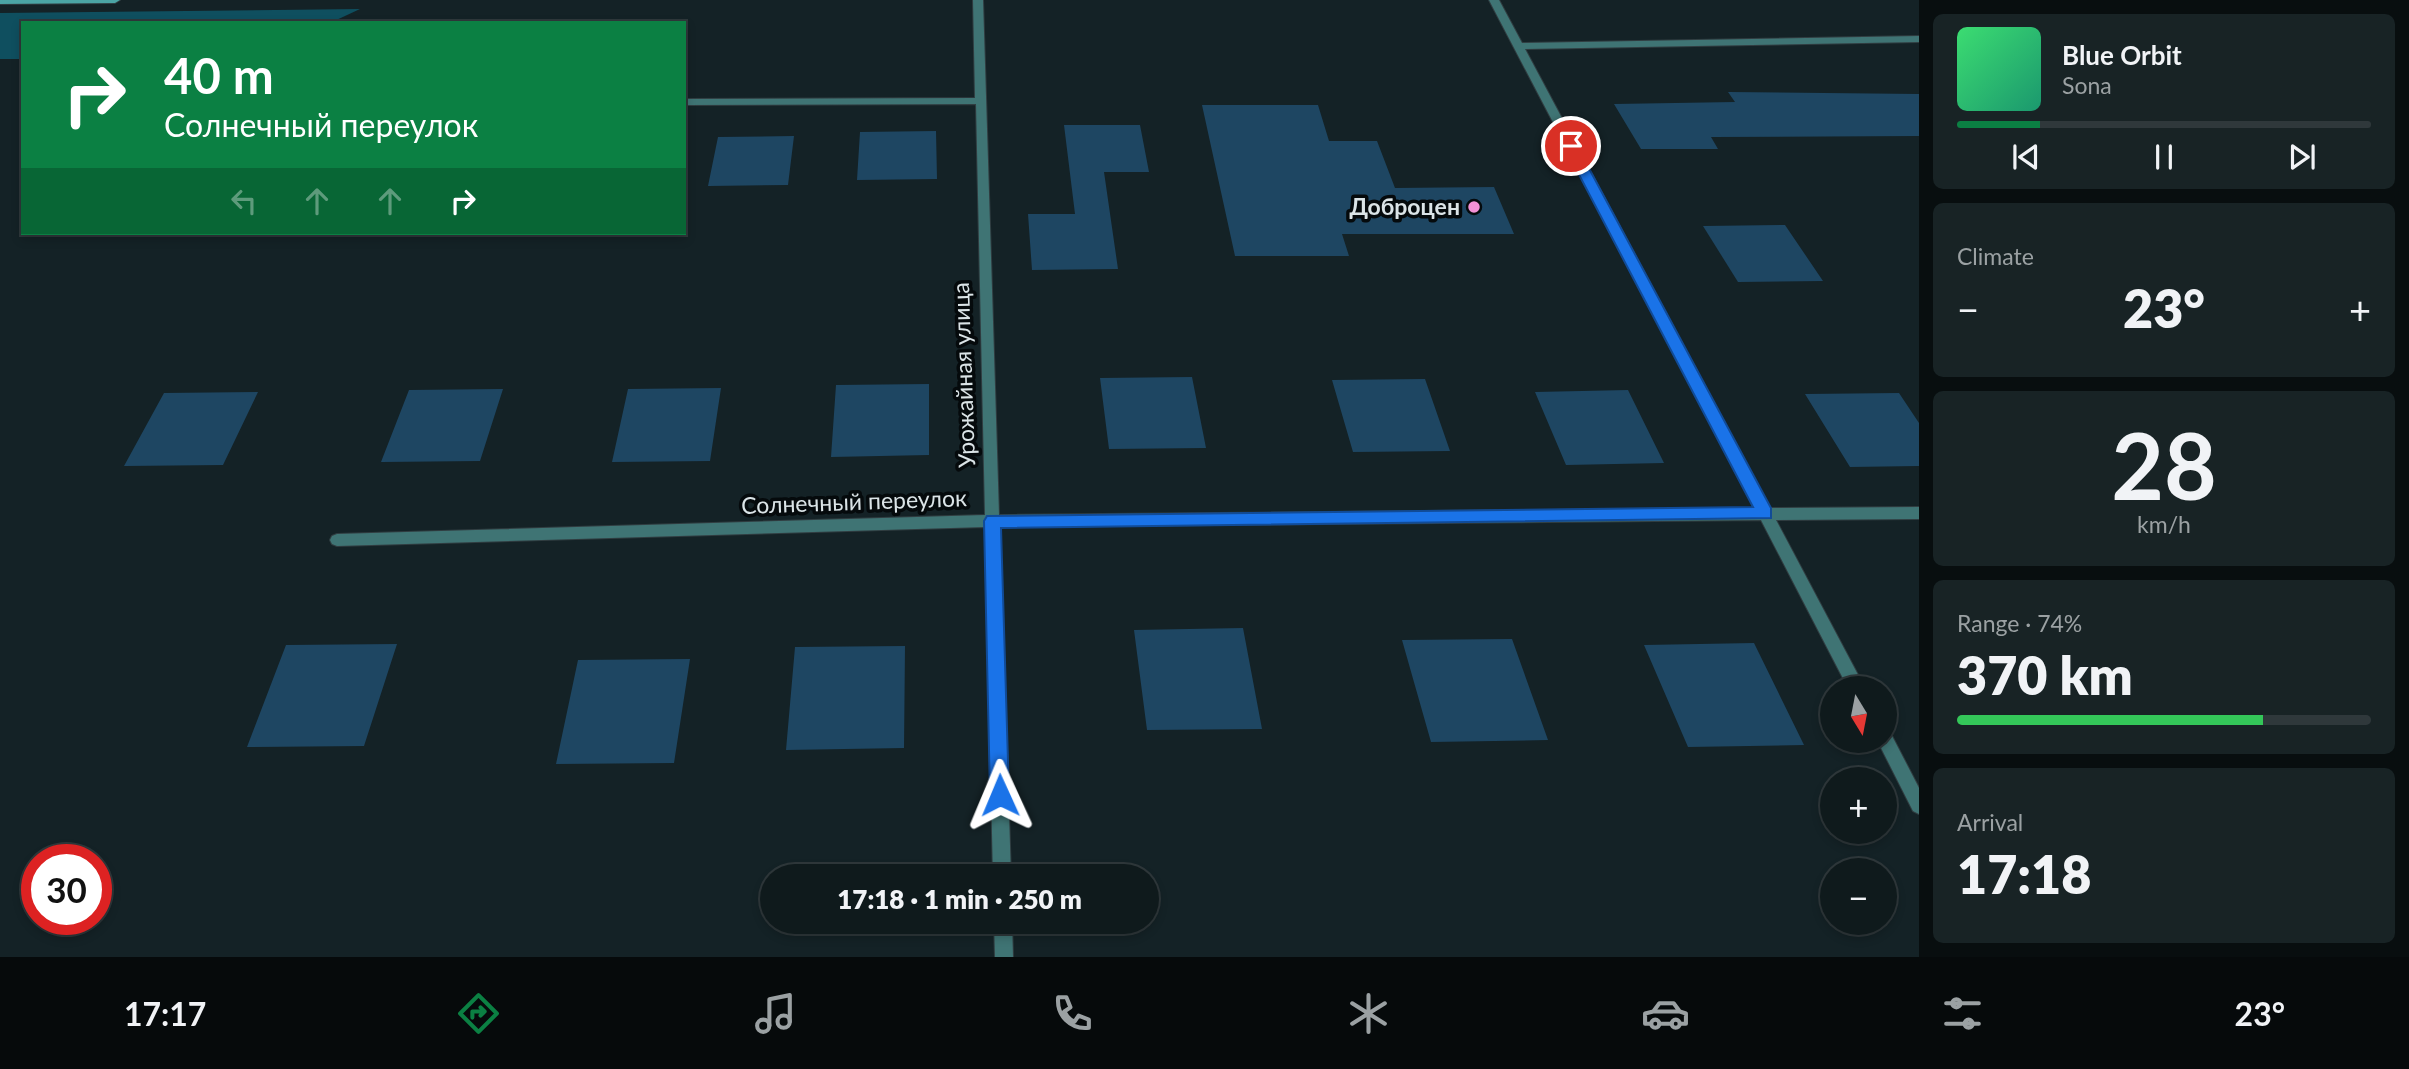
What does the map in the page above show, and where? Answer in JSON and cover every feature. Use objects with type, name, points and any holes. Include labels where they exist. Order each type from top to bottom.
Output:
[{"type":"main road","points":[[0,1],[115,0]]},
{"type":"street","name":"Урожайная улица","points":[[978,0],[1002,864]]},
{"type":"street","points":[[1494,0],[1851,676]]},
{"type":"street","points":[[1518,46],[1919,39]]},
{"type":"street","points":[[686,102],[981,101]]},
{"type":"street","name":"Солнечный переулок","points":[[337,540],[992,521],[1919,513]]},
{"type":"street","points":[[1892,753],[1919,805]]},
{"type":"street","points":[[1003,934],[1004,957]]},
{"type":"shaded area","points":[[360,9],[334,21],[21,21],[21,59],[0,59],[0,13]]},
{"type":"building","points":[[1728,92],[1919,94],[1919,136],[1711,137],[1718,149],[1641,149],[1614,104],[1735,102]]},
{"type":"building","points":[[1202,105],[1318,105],[1329,141],[1377,141],[1395,188],[1494,187],[1514,234],[1342,234],[1349,256],[1235,256]]},
{"type":"building","points":[[1064,125],[1140,125],[1149,172],[1104,172],[1118,269],[1032,270],[1028,214],[1075,214]]},
{"type":"building","points":[[936,131],[937,179],[857,180],[860,132]]},
{"type":"building","points":[[794,136],[788,185],[708,186],[718,137]]},
{"type":"building","points":[[1785,225],[1823,281],[1738,282],[1703,226]]},
{"type":"building","points":[[1192,377],[1206,448],[1109,449],[1100,378]]},
{"type":"building","points":[[1425,379],[1450,451],[1353,452],[1332,380]]},
{"type":"building","points":[[929,384],[929,455],[831,457],[836,385]]},
{"type":"building","points":[[721,388],[710,461],[612,462],[628,389]]},
{"type":"building","points":[[503,389],[480,461],[381,462],[409,390]]},
{"type":"building","points":[[1628,390],[1664,463],[1566,465],[1535,392]]},
{"type":"building","points":[[258,392],[223,465],[124,466],[164,393]]},
{"type":"building","points":[[1899,393],[1919,423],[1919,466],[1850,467],[1805,394]]},
{"type":"building","points":[[1243,628],[1262,729],[1147,730],[1134,630]]},
{"type":"building","points":[[1512,639],[1548,740],[1431,742],[1402,640]]},
{"type":"building","points":[[1754,643],[1804,745],[1688,747],[1644,645]]},
{"type":"building","points":[[397,644],[364,746],[247,747],[286,645]]},
{"type":"building","points":[[905,646],[904,748],[786,750],[795,647]]},
{"type":"building","points":[[690,659],[674,763],[556,764],[578,660]]},
{"type":"place","name":"Доброцен","points":[[1474,207]]},
{"type":"route","points":[[1000,795],[992,521],[1765,513],[1571,146]]}]
